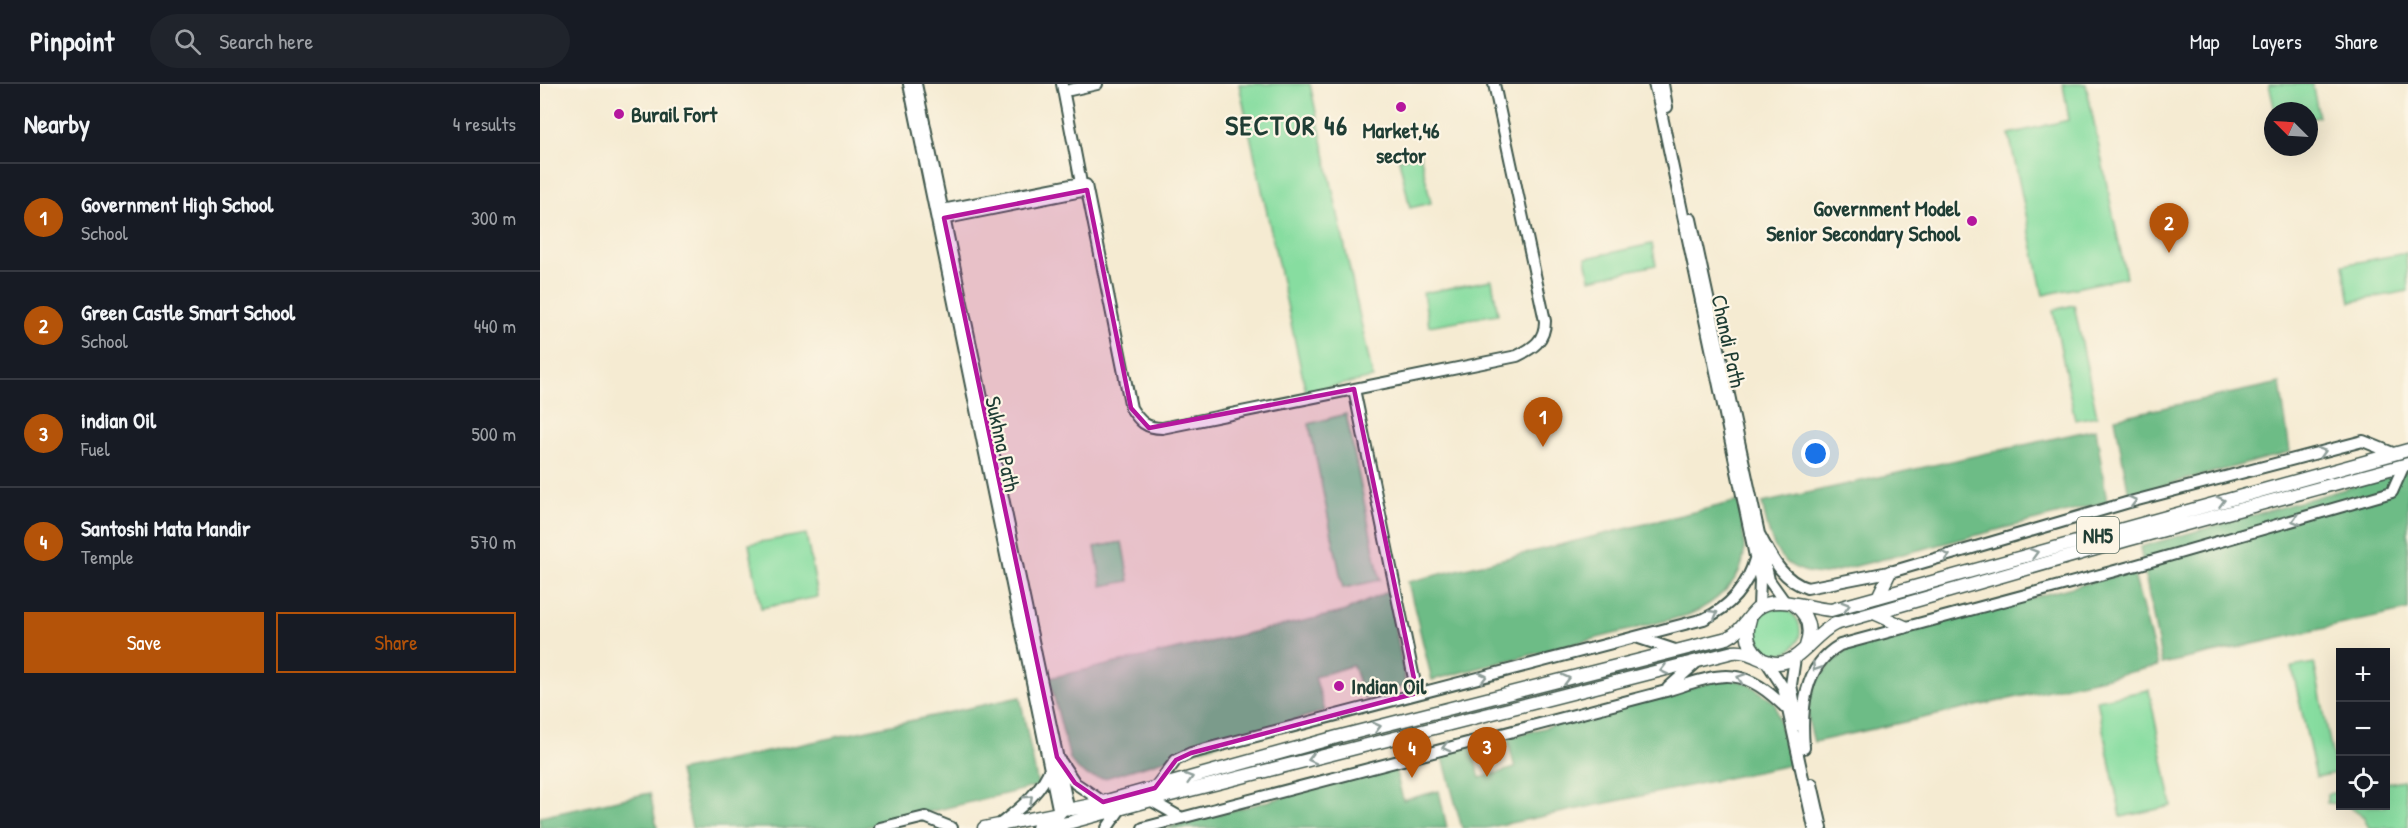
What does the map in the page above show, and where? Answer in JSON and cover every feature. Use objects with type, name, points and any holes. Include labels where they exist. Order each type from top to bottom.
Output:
[{"type":"highway","name":"NH5","points":[[1756,611],[1773,601],[1831,610],[2408,450]]},
{"type":"highway","name":"NH5","points":[[1795,658],[1819,634],[1834,624],[2127,540],[2406,464]]},
{"type":"highway","points":[[1878,597],[1890,572]]},
{"type":"highway","points":[[1786,602],[1798,608],[1808,622],[1809,633],[1804,648]]},
{"type":"highway","points":[[984,828],[1067,819],[1103,802],[1336,737],[1727,638],[1741,629],[1756,611]]},
{"type":"highway","points":[[1756,611],[1747,630],[1748,641],[1753,650],[1763,659]]},
{"type":"highway","points":[[1874,613],[1905,627]]},
{"type":"highway","points":[[1038,828],[1738,652],[1782,663],[1795,658]]},
{"type":"street","name":"Sukhna Path","points":[[909,84],[1067,819]]},
{"type":"street","name":"Sukhna Path","points":[[916,84],[939,215]]},
{"type":"street","points":[[1097,84],[1065,86],[1131,408],[1138,419],[1149,428],[1181,425],[1517,356],[1534,348],[1542,338],[1545,321],[1497,86]]},
{"type":"street","name":"Chandi Path","points":[[1654,84],[1760,580],[1756,611]]},
{"type":"street","name":"Chandi Path","points":[[1664,84],[1769,579],[1786,602]]},
{"type":"street","points":[[939,215],[1084,187]]},
{"type":"street","points":[[1354,389],[1417,693]]},
{"type":"street","points":[[1758,532],[1783,574],[1807,588],[1890,572],[2126,503],[2363,441],[2395,454]]},
{"type":"street","points":[[1804,748],[1805,700],[1811,675],[1818,662],[1846,642],[2126,568],[2392,492],[2406,464]]},
{"type":"street","points":[[1155,788],[1176,760],[1191,753],[1704,619],[1733,600],[1743,588],[1755,560]]},
{"type":"street","points":[[1638,638],[1678,651]]},
{"type":"street","points":[[1795,658],[1791,685],[1822,828]]},
{"type":"street","points":[[1763,659],[1783,687],[1814,828]]},
{"type":"street","points":[[1666,691],[1697,662]]},
{"type":"street","points":[[1143,828],[1666,691],[1712,676],[1731,674],[1750,680],[1764,689],[1788,711]]},
{"type":"street","points":[[999,825],[1035,794],[1054,761],[1075,783],[1103,802]]},
{"type":"street","points":[[1150,800],[1180,817]]},
{"type":"street","points":[[1107,828],[1121,808]]},
{"type":"street","points":[[880,828],[925,817],[952,828]]},
{"type":"highlighted area","points":[[1087,190],[1131,408],[1149,428],[1354,389],[1417,693],[1191,753],[1176,760],[1155,788],[1103,802],[1075,783],[1057,757],[944,218]]},
{"type":"green space","points":[[1239,84],[1310,84],[1373,378],[1306,392]]},
{"type":"green space","points":[[2063,84],[2086,84],[2126,277],[2043,295],[2009,134],[2069,120]]},
{"type":"green space","points":[[2269,84],[2312,84],[2316,102],[2273,102]]},
{"type":"green space","points":[[1420,154],[1431,203],[1410,208],[1399,159]]},
{"type":"green space","points":[[1652,244],[1656,265],[1590,279],[1586,258]]},
{"type":"green space","points":[[2406,253],[2408,291],[2350,302],[2343,265]]},
{"type":"green space","points":[[1492,280],[1498,314],[1429,326],[1423,293]]},
{"type":"green space","points":[[2074,305],[2097,416],[2075,420],[2053,310]]},
{"type":"green space","points":[[2280,383],[2290,452],[2129,495],[2115,418]]},
{"type":"green space","points":[[1346,414],[1380,580],[1343,588],[1309,424]]},
{"type":"green space","points":[[2096,429],[2107,502],[1825,574],[1795,568],[1785,561],[1778,553],[1769,530],[1762,503]]},
{"type":"green space","points":[[2408,471],[2408,610],[2162,664],[2140,547]]},
{"type":"green space","points":[[1739,501],[1744,539],[1742,563],[1725,591],[1698,611],[1432,680],[1408,582]]},
{"type":"green space","points":[[806,534],[818,597],[761,608],[749,544]]},
{"type":"green space","points":[[1122,542],[1129,581],[1102,586],[1095,547]]},
{"type":"green space","points":[[2133,571],[2158,666],[1814,742],[1808,714],[1816,683],[1829,665],[1854,645]]},
{"type":"green space","points":[[1389,591],[1406,686],[1364,699],[1353,665],[1315,677],[1325,711],[1105,778],[1085,774],[1070,759],[1049,678],[1343,612]]},
{"type":"green space","points":[[1777,608],[1793,615],[1800,631],[1793,647],[1777,654],[1761,647],[1754,631],[1761,615]]},
{"type":"green space","points":[[2314,663],[2336,773],[2316,777],[2292,667]]},
{"type":"green space","points":[[1726,678],[1748,683],[1775,703],[1790,765],[1486,828],[1462,828],[1442,754],[1471,746],[1480,778],[1515,768],[1507,738]]},
{"type":"green space","points":[[2149,690],[2172,806],[2121,817],[2097,700]]},
{"type":"green space","points":[[1020,697],[1038,786],[862,828],[692,828],[679,771]]},
{"type":"green space","points":[[1395,768],[1403,800],[1439,791],[1447,828],[1165,828]]},
{"type":"green space","points":[[2403,780],[2408,808],[2408,828],[2369,828],[2364,817],[2354,810],[2390,810],[2390,782]]},
{"type":"green space","points":[[650,793],[657,828],[540,828],[540,817]]},
{"type":"green space","points":[[2336,793],[2336,804],[2327,803],[2327,794]]},
{"type":"place","name":"Market,46 sector","points":[[1401,107]]},
{"type":"place","name":"Burail Fort","points":[[619,114]]},
{"type":"place","name":"Government Model Senior Secondary School","points":[[1972,221]]},
{"type":"place","name":"Green Castle Smart School","points":[[2169,253]]},
{"type":"place","name":"Government High School","points":[[1543,447]]},
{"type":"place","name":"Indian Oil","points":[[1339,686]]},
{"type":"place","name":"indian Oil","points":[[1487,777]]},
{"type":"place","name":"Santoshi Mata Mandir","points":[[1412,778]]},
{"type":"district","name":"SECTOR 46","points":[[1287,125]]}]
